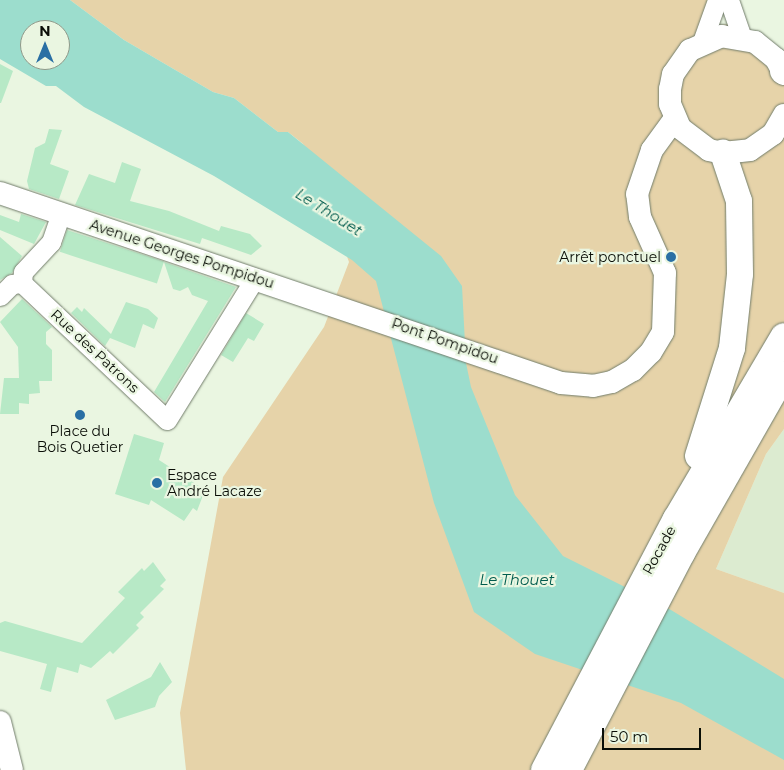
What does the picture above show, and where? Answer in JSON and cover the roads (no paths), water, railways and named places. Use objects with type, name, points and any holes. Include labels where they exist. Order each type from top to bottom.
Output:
[{"type":"highway","points":[[676,519],[718,402],[737,312],[739,201],[723,153]]},
{"type":"highway","name":"Rocade","points":[[544,770],[673,548],[676,519],[784,336]]},
{"type":"highway","points":[[569,770],[673,548],[784,374]]},
{"type":"main road","points":[[784,72],[766,49],[742,37],[722,36],[702,42],[690,50],[673,74],[670,89],[674,118],[695,143],[723,153],[761,144],[784,146]]},
{"type":"main road","points":[[761,144],[772,134],[784,114]]},
{"type":"main road","points":[[642,171],[674,118]]},
{"type":"main road","points":[[642,171],[667,152],[695,143]]},
{"type":"main road","name":"Pont Pompidou","points":[[365,314],[530,370],[576,376],[609,369],[634,353],[649,337],[667,298],[661,260],[637,206],[642,171]]},
{"type":"main road","name":"Avenue Georges Pompidou","points":[[0,193],[365,314]]},
{"type":"main road","points":[[0,722],[12,770]]},
{"type":"street","points":[[702,42],[717,0]]},
{"type":"street","points":[[729,0],[742,37]]},
{"type":"street","points":[[0,296],[12,284],[22,283],[23,272],[51,242],[61,213]]},
{"type":"street","name":"Rue des Patrons","points":[[22,283],[167,420],[255,278]]},
{"type":"water","name":"Le Thouet","points":[[0,0],[70,0],[124,40],[213,92],[234,98],[278,132],[288,132],[441,256],[462,286],[466,363],[471,387],[515,495],[563,556],[671,610],[784,679],[784,760],[681,703],[535,654],[474,612],[434,503],[376,281],[352,260],[214,176],[84,107],[56,86],[46,86],[0,59]]},
{"type":"place","name":"Arrêt ponctuel","points":[[671,257]]},
{"type":"place","name":"Place du Bois Quetier","points":[[80,415]]},
{"type":"place","name":"Espace André Lacaze","points":[[157,483]]}]
